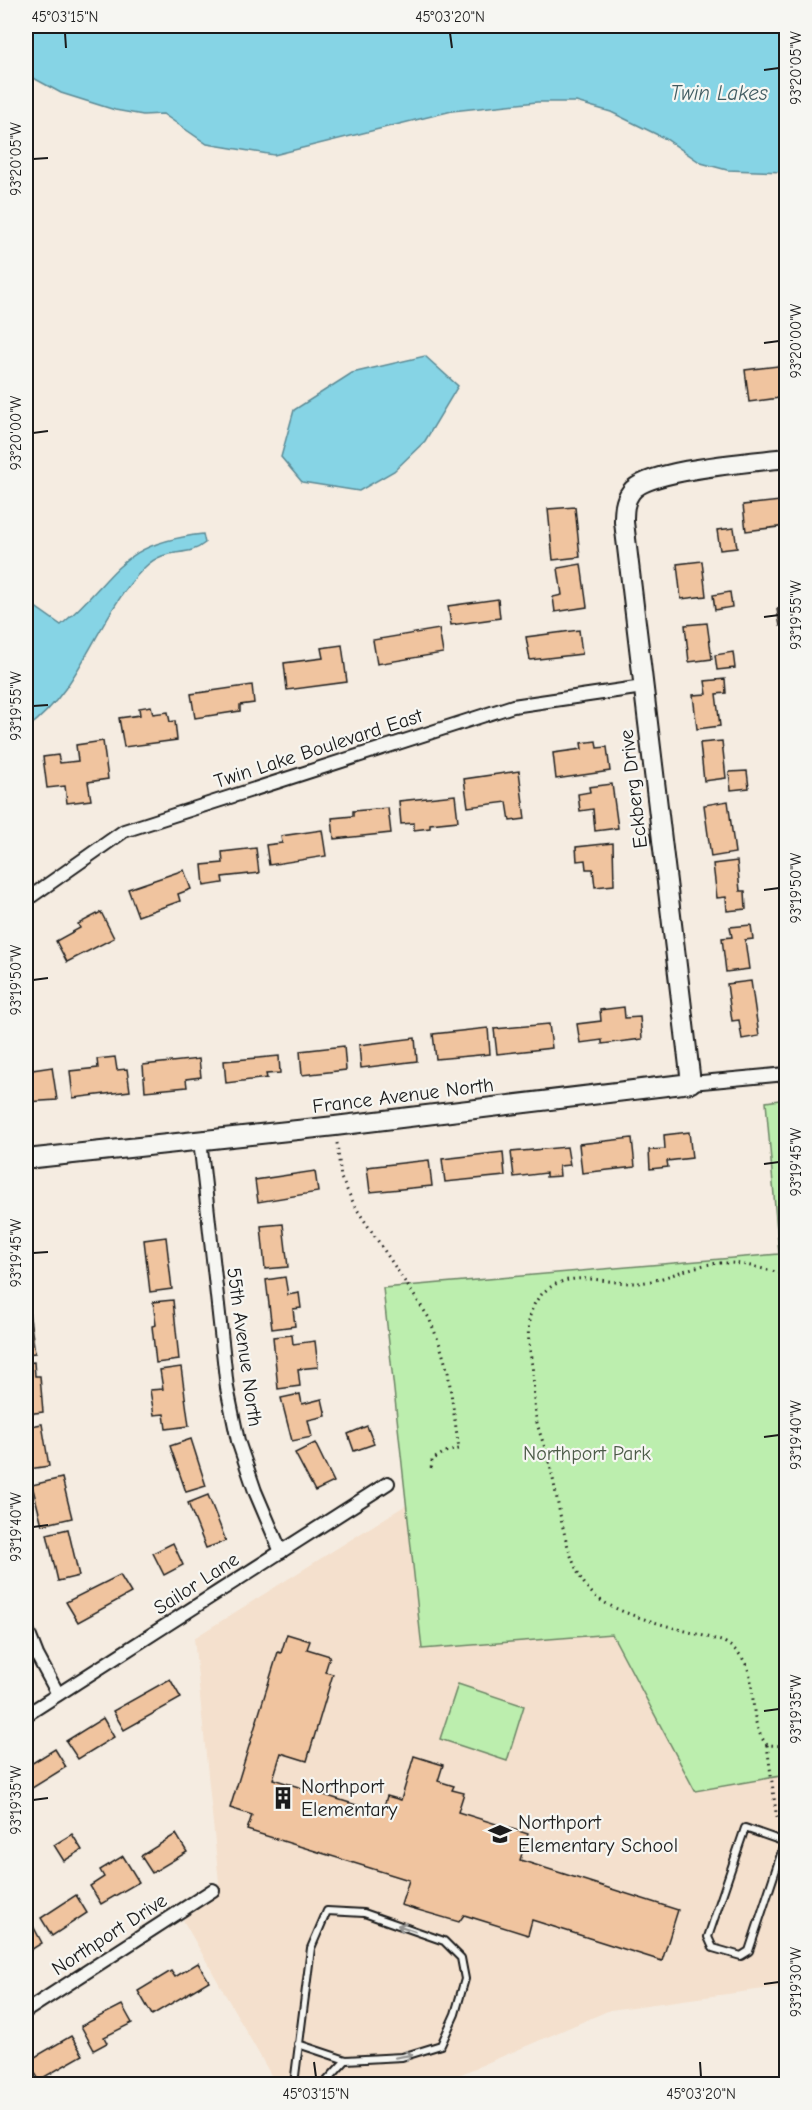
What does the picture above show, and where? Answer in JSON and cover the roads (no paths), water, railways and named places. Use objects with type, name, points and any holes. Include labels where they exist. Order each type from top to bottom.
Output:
[{"type":"street","name":"Eckberg Drive","points":[[691,1083],[624,522],[625,505],[632,490],[646,481],[672,473],[786,458]]},
{"type":"street","name":"Twin Lake Boulevard East","points":[[26,900],[124,831],[513,706],[643,687]]},
{"type":"street","name":"France Avenue North","points":[[26,1159],[786,1074]]},
{"type":"street","name":"55th Avenue North","points":[[200,1140],[227,1388],[238,1441],[255,1491],[281,1552]]},
{"type":"street","name":"Sailor Lane","points":[[26,1715],[388,1483]]},
{"type":"street","points":[[26,1627],[37,1655],[58,1694]]},
{"type":"street","name":"Northport Drive","points":[[26,2011],[213,1890]]},
{"type":"lane","points":[[745,1828],[786,1842],[749,1951],[741,1956],[713,1948],[708,1937],[745,1828]]},
{"type":"lane","points":[[294,2085],[298,2044],[311,1948],[327,1911],[364,1913],[444,1941],[461,1958],[465,1979],[456,2014],[441,2045],[402,2057],[346,2060],[298,2044]]},
{"type":"lane","points":[[324,2085],[346,2060]]},
{"type":"water","name":"Twin Lakes","points":[[26,26],[786,26],[786,172],[727,170],[701,163],[666,139],[611,112],[576,102],[537,102],[452,111],[274,155],[207,144],[163,114],[143,115],[115,110],[61,93],[26,74]]},
{"type":"water","points":[[425,356],[458,386],[425,441],[394,471],[359,491],[302,482],[281,457],[294,410],[352,373]]},
{"type":"water","points":[[203,534],[205,543],[198,548],[168,554],[152,561],[144,568],[113,608],[62,693],[26,729],[26,592],[27,601],[61,625],[108,577],[135,554],[174,539]]},
{"type":"place","name":"Northport Elementary","points":[[283,1798]]},
{"type":"place","name":"Northport Elementary School","points":[[500,1834]]},
{"type":"park label","name":"Northport Park","points":[[587,1453]]}]
